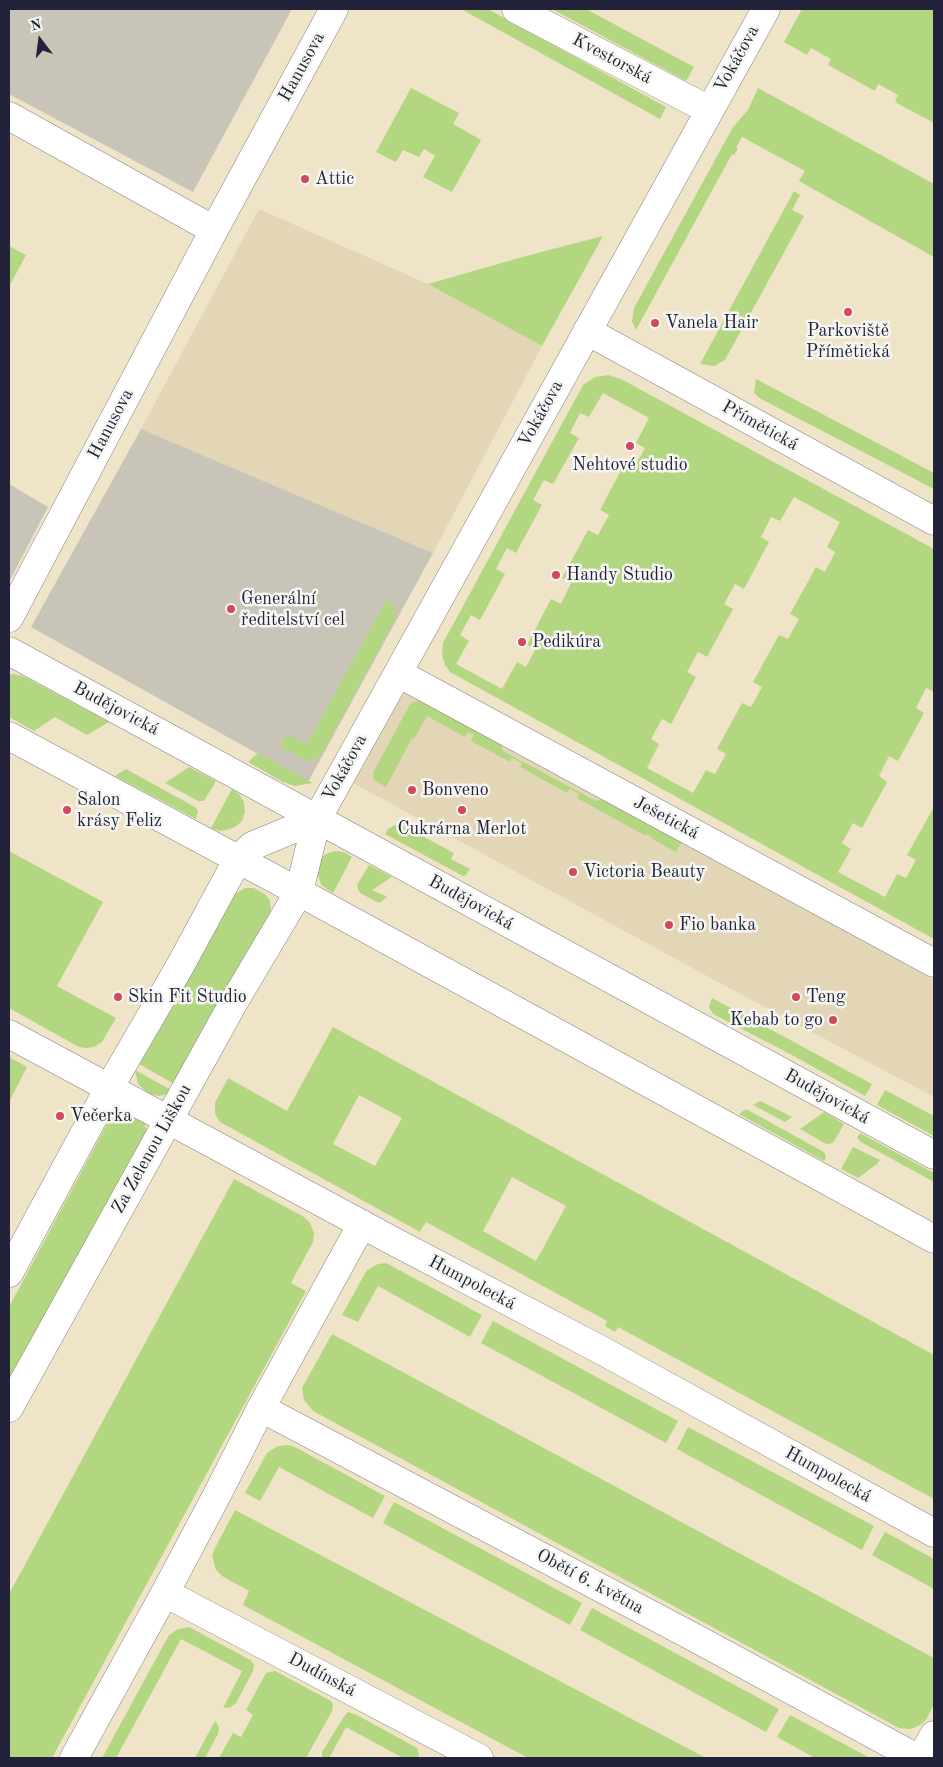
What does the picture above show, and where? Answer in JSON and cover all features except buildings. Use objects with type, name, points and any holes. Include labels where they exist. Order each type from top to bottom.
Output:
[{"type":"street","name":"Hanusova","points":[[9,618],[214,230],[334,9]]},
{"type":"street","name":"Kvestorská","points":[[516,9],[709,110]]},
{"type":"street","name":"Vokáčova","points":[[299,892],[317,819],[766,9]]},
{"type":"street","points":[[9,116],[214,230]]},
{"type":"street","name":"Přímětická","points":[[587,331],[934,522]]},
{"type":"street","name":"Budějovická","points":[[9,651],[934,1156]]},
{"type":"street","name":"Ješetická","points":[[398,673],[934,963]]},
{"type":"street","points":[[9,736],[299,892],[934,1240]]},
{"type":"street","points":[[9,1273],[109,1088],[180,966],[238,859],[252,846],[317,819]]},
{"type":"street","name":"Za Zelenou Liškou","points":[[9,1408],[235,1000],[299,892]]},
{"type":"street","name":"Humpolecká","points":[[9,1034],[601,1350],[934,1533]]},
{"type":"street","points":[[74,1758],[165,1593],[261,1408],[362,1224]]},
{"type":"street","name":"Obětí 6. května","points":[[261,1408],[671,1625],[917,1758]]},
{"type":"street","name":"Dudínská","points":[[165,1593],[480,1758]]},
{"type":"street","points":[[921,1758],[934,1734]]},
{"type":"shaded area","points":[[9,9],[292,9],[193,192],[9,94]]},
{"type":"shaded area","points":[[259,209],[428,284],[542,346],[433,553],[141,429]]},
{"type":"shaded area","points":[[141,429],[433,553],[308,782],[31,627]]},
{"type":"shaded area","points":[[9,484],[48,507],[9,582]]},
{"type":"shaded area","points":[[407,687],[934,980],[934,1097],[731,989],[353,783]]},
{"type":"green space","points":[[461,9],[488,9],[666,107],[660,119]]},
{"type":"green space","points":[[552,9],[586,9],[694,67],[686,81]]},
{"type":"green space","points":[[802,9],[934,9],[934,123],[895,102],[898,95],[878,84],[875,91],[828,65],[831,59],[811,48],[807,55],[784,42]]},
{"type":"green space","points":[[411,88],[459,113],[453,124],[481,140],[452,192],[423,177],[435,156],[424,149],[419,157],[403,150],[396,162],[376,152]]},
{"type":"green space","points":[[758,88],[934,184],[934,257],[799,181],[805,171],[742,137],[736,148],[738,149],[734,155],[732,154],[636,330],[632,321],[634,308],[733,127],[748,110]]},
{"type":"green space","points":[[794,191],[800,195],[792,210],[804,216],[725,360],[714,366],[700,364]]},
{"type":"green space","points":[[603,236],[542,346],[428,284],[526,256]]},
{"type":"green space","points":[[9,246],[26,255],[9,287]]},
{"type":"green space","points":[[608,375],[621,379],[934,549],[934,692],[926,688],[916,708],[924,713],[898,761],[889,756],[879,776],[887,782],[862,828],[853,823],[842,843],[851,849],[838,872],[885,897],[897,874],[906,878],[916,860],[907,855],[934,807],[934,939],[450,672],[445,665],[442,655],[443,643],[583,385],[595,377]],"holes":[[[603,393],[649,418],[636,443],[645,448],[634,468],[625,463],[600,510],[609,515],[598,535],[588,530],[562,578],[571,583],[561,604],[551,599],[527,645],[535,650],[526,667],[517,662],[502,689],[456,664],[469,641],[460,635],[471,615],[480,620],[505,574],[496,569],[507,548],[516,553],[542,505],[533,500],[544,480],[553,484],[579,438],[570,433],[580,413],[589,417]],[[794,497],[840,522],[827,547],[835,552],[825,572],[816,567],[790,614],[799,619],[788,639],[779,635],[753,682],[762,687],[751,707],[742,703],[717,749],[726,754],[715,774],[706,770],[693,793],[647,768],[659,744],[651,739],[662,719],[671,724],[696,677],[687,672],[698,652],[707,657],[733,609],[724,604],[735,584],[744,589],[769,542],[761,537],[771,517],[780,521]]]},
{"type":"green space","points":[[756,379],[934,473],[934,489],[761,399],[754,393]]},
{"type":"green space","points":[[387,599],[394,606],[395,619],[323,752],[315,760],[309,761],[280,747],[286,734],[307,744]]},
{"type":"green space","points":[[9,675],[23,676],[109,722],[87,735],[55,717],[34,731],[9,717]]},
{"type":"green space","points":[[424,700],[499,740],[503,751],[596,801],[607,798],[683,840],[676,852],[652,839],[652,837],[646,834],[646,836],[577,798],[579,794],[569,789],[567,793],[520,767],[522,763],[512,758],[510,762],[471,741],[474,735],[468,732],[465,737],[427,716],[414,739],[412,738],[386,787],[374,780],[373,773],[410,704]]},
{"type":"green space","points":[[257,754],[313,783],[295,786],[283,782],[248,762]]},
{"type":"green space","points":[[189,767],[216,781],[204,801],[198,801],[165,783]]},
{"type":"green space","points":[[126,769],[195,807],[198,811],[196,819],[115,776]]},
{"type":"green space","points":[[232,789],[240,795],[244,803],[245,812],[242,821],[235,827],[227,830],[219,831],[211,828]]},
{"type":"green space","points":[[395,825],[402,825],[454,853],[451,859],[470,869],[463,876],[385,834],[388,829]]},
{"type":"green space","points":[[9,851],[103,902],[57,986],[116,1018],[102,1042],[94,1047],[79,1047],[9,1008]]},
{"type":"green space","points":[[334,851],[344,852],[352,857],[333,893],[321,885],[317,870],[322,857]]},
{"type":"green space","points":[[369,865],[392,877],[372,890],[387,897],[379,903],[360,893],[358,889],[357,885]]},
{"type":"green space","points":[[245,888],[254,888],[266,895],[270,900],[271,912],[176,1085],[139,1064],[232,896]]},
{"type":"green space","points":[[712,998],[872,1084],[865,1096],[713,1014],[709,1007]]},
{"type":"green space","points":[[333,1027],[934,1355],[934,1499],[618,1327],[615,1332],[605,1326],[607,1321],[426,1222],[420,1232],[220,1122],[215,1114],[215,1103],[228,1078],[287,1111]],"holes":[[[359,1095],[402,1118],[375,1166],[333,1144]],[[512,1177],[566,1206],[536,1261],[483,1231]]]},
{"type":"green space","points":[[9,1057],[27,1067],[9,1102]]},
{"type":"green space","points":[[135,1070],[173,1091],[159,1096],[149,1094],[138,1084]]},
{"type":"green space","points":[[885,1090],[934,1116],[934,1136],[877,1105]]},
{"type":"green space","points":[[760,1101],[792,1117],[785,1122],[753,1105]]},
{"type":"green space","points":[[746,1109],[824,1152],[826,1158],[824,1161],[739,1114]]},
{"type":"green space","points":[[123,1112],[130,1113],[143,1120],[148,1133],[9,1396],[9,1307],[107,1124]]},
{"type":"green space","points":[[824,1112],[844,1124],[833,1143],[826,1144],[800,1129]]},
{"type":"green space","points":[[860,1133],[934,1173],[934,1179],[932,1181],[861,1142],[857,1138]]},
{"type":"green space","points":[[853,1147],[880,1160],[858,1178],[841,1169]]},
{"type":"green space","points":[[234,1179],[304,1217],[310,1223],[314,1233],[313,1242],[291,1283],[306,1291],[52,1758],[9,1758],[9,1594]]},
{"type":"green space","points":[[386,1263],[482,1315],[470,1337],[378,1286],[358,1322],[342,1315],[367,1270],[378,1264]]},
{"type":"green space","points":[[493,1321],[678,1421],[666,1443],[481,1343]]},
{"type":"green space","points":[[332,1334],[934,1658],[934,1704],[926,1720],[914,1728],[899,1728],[313,1411],[304,1400],[302,1388]]},
{"type":"green space","points":[[688,1427],[874,1526],[862,1550],[677,1449]]},
{"type":"green space","points":[[288,1445],[385,1496],[373,1518],[279,1467],[260,1501],[245,1493],[267,1453],[278,1446]]},
{"type":"green space","points":[[394,1502],[582,1603],[570,1625],[383,1523]]},
{"type":"green space","points":[[235,1510],[706,1758],[528,1758],[243,1605],[249,1591],[222,1576],[216,1570],[212,1555]]},
{"type":"green space","points":[[885,1532],[934,1559],[934,1589],[872,1555]]},
{"type":"green space","points":[[592,1608],[779,1709],[766,1732],[580,1630]]},
{"type":"green space","points":[[189,1627],[252,1661],[253,1671],[236,1703],[231,1707],[223,1708],[242,1671],[181,1639],[116,1758],[102,1758],[169,1635],[178,1629]]},
{"type":"green space","points":[[275,1671],[331,1701],[333,1704],[332,1711],[306,1758],[219,1758],[233,1733],[241,1737],[253,1715],[246,1710],[266,1673]]},
{"type":"green space","points":[[348,1712],[357,1715],[417,1748],[418,1758],[403,1758],[346,1727],[329,1758],[322,1758],[322,1752]]},
{"type":"green space","points":[[790,1715],[870,1758],[815,1758],[777,1737]]},
{"type":"green space","points":[[215,1721],[219,1727],[218,1734],[205,1758],[195,1758]]},
{"type":"place","name":"Attic","points":[[305,179]]},
{"type":"place","name":"Parkoviště Přímětická","points":[[848,312]]},
{"type":"place","name":"Vanela Hair","points":[[655,323]]},
{"type":"place","name":"Nehtové studio","points":[[630,446]]},
{"type":"place","name":"Handy Studio","points":[[556,575]]},
{"type":"place","name":"Generální ředitelství cel","points":[[231,609]]},
{"type":"place","name":"Pedikúra","points":[[522,642]]},
{"type":"place","name":"Bonveno","points":[[412,790]]},
{"type":"place","name":"Salon krásy Feliz","points":[[67,810]]},
{"type":"place","name":"Cukrárna Merlot","points":[[462,810]]},
{"type":"place","name":"Victoria Beauty","points":[[573,872]]},
{"type":"place","name":"Fio banka","points":[[669,925]]},
{"type":"place","name":"Skin Fit Studio","points":[[118,997]]},
{"type":"place","name":"Teng","points":[[796,997]]},
{"type":"place","name":"Kebab to go","points":[[833,1020]]},
{"type":"place","name":"Večerka","points":[[60,1116]]}]
